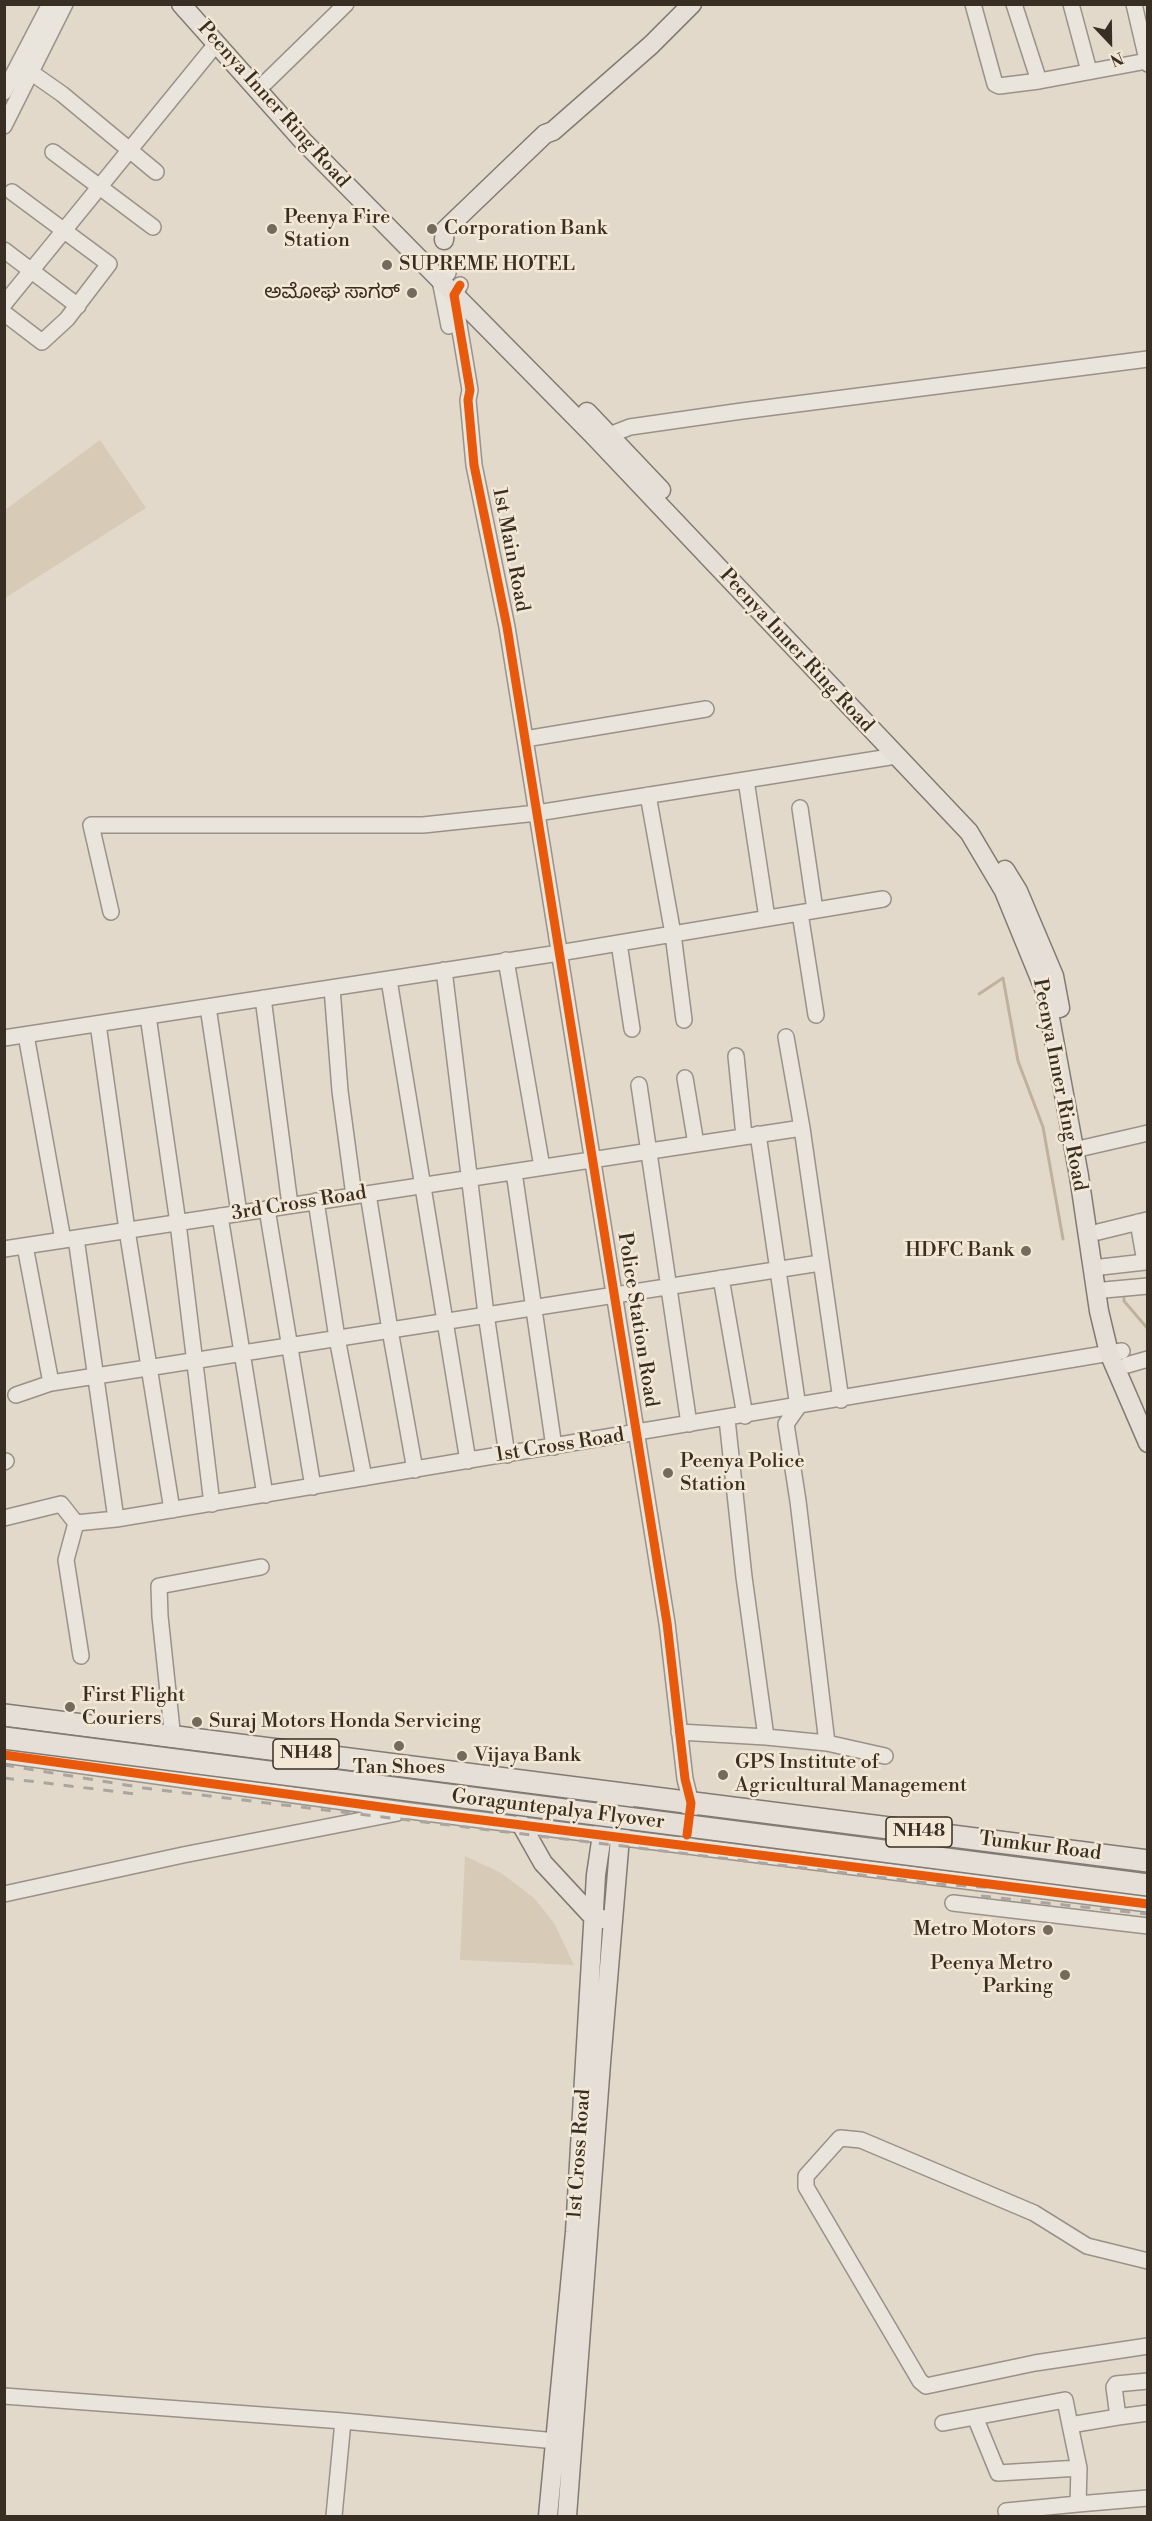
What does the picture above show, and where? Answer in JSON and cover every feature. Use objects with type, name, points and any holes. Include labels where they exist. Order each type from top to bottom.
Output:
[{"type":"highway","name":"Tumkur Road","points":[[4,1715],[617,1793],[691,1799],[1148,1861]]},
{"type":"highway","name":"Goraguntepalya Flyover","points":[[4,1727],[1148,1872]]},
{"type":"highway","name":"Goraguntepalya Flyover","points":[[4,1738],[1148,1885]]},
{"type":"highway","name":"Tumkur Road","points":[[4,1747],[611,1830],[687,1835],[1148,1894]]},
{"type":"main road","name":"Peenya Inner Ring Road","points":[[181,4],[303,141],[428,260],[610,444],[981,830],[1018,891],[1054,976],[1080,1149],[1099,1311],[1148,1419]]},
{"type":"main road","name":"Peenya Inner Ring Road","points":[[195,4],[428,260]]},
{"type":"main road","points":[[428,260],[444,240],[445,230],[545,134],[553,131],[651,45],[692,4]]},
{"type":"main road","name":"Peenya Inner Ring Road","points":[[610,444],[896,756],[969,832],[1004,891],[1045,991],[1098,1232],[1109,1317],[1119,1356],[1148,1443]]},
{"type":"main road","name":"1st Cross Road","points":[[548,2517],[611,1830],[617,1793]]},
{"type":"main road","points":[[521,1824],[543,1863],[603,1919]]},
{"type":"main road","name":"1st Cross Road","points":[[567,2517],[603,1919]]},
{"type":"street","points":[[4,92],[50,4]]},
{"type":"street","points":[[4,126],[66,4]]},
{"type":"street","points":[[266,83],[346,4]]},
{"type":"street","points":[[973,4],[995,84],[999,86],[1147,63],[1134,4]]},
{"type":"street","points":[[1014,4],[1039,81]]},
{"type":"street","points":[[1071,4],[1089,71]]},
{"type":"street","points":[[4,304],[216,44]]},
{"type":"street","points":[[32,73],[62,94],[156,172]]},
{"type":"street","points":[[53,152],[153,227]]},
{"type":"street","points":[[4,313],[42,342],[78,306],[109,264],[12,192]]},
{"type":"street","points":[[4,250],[78,306]]},
{"type":"street","name":"1st Main Road","points":[[451,283],[462,391],[468,400],[474,465],[507,627],[537,813]]},
{"type":"street","points":[[610,444],[630,428],[742,411],[1148,359]]},
{"type":"street","points":[[525,739],[706,709]]},
{"type":"street","points":[[111,912],[91,825],[423,825],[537,813],[896,756]]},
{"type":"street","points":[[746,780],[767,918]]},
{"type":"street","points":[[648,795],[673,934],[684,1020]]},
{"type":"street","points":[[800,808],[816,1015]]},
{"type":"street","name":"Police Station Road","points":[[537,813],[667,1623],[685,1779],[691,1799],[687,1835]]},
{"type":"street","points":[[4,1038],[389,980],[883,899]]},
{"type":"street","points":[[619,943],[632,1029]]},
{"type":"street","points":[[506,960],[542,1167]]},
{"type":"street","points":[[444,970],[486,1314],[507,1455]]},
{"type":"street","points":[[389,980],[468,1461]]},
{"type":"street","points":[[332,988],[340,1091],[390,1330],[415,1470]]},
{"type":"street","points":[[263,998],[290,1205]]},
{"type":"street","points":[[208,1007],[239,1213]]},
{"type":"street","points":[[148,1016],[178,1222],[212,1504]]},
{"type":"street","points":[[98,1024],[127,1230],[171,1510]]},
{"type":"street","points":[[26,1035],[95,1376],[116,1520]]},
{"type":"street","points":[[786,1037],[802,1128],[841,1400]]},
{"type":"street","points":[[736,1056],[778,1270],[798,1407],[786,1424],[799,1512],[826,1743]]},
{"type":"street","points":[[685,1078],[696,1144]]},
{"type":"street","points":[[639,1086],[689,1424]]},
{"type":"street","name":"3rd Cross Road","points":[[4,1249],[802,1128]]},
{"type":"street","points":[[1080,1149],[1148,1133]]},
{"type":"street","points":[[514,1172],[554,1447]]},
{"type":"street","points":[[316,1202],[337,1338],[364,1478]]},
{"type":"street","points":[[267,1209],[313,1487]]},
{"type":"street","points":[[220,1216],[265,1495]]},
{"type":"street","points":[[1098,1232],[1143,1221],[1144,1262],[1101,1267]]},
{"type":"street","points":[[25,1246],[51,1383]]},
{"type":"street","points":[[15,1395],[51,1383],[820,1263]]},
{"type":"street","points":[[721,1278],[745,1416]]},
{"type":"street","points":[[1104,1290],[1148,1286]]},
{"type":"street","name":"1st Cross Road","points":[[76,1523],[116,1520],[689,1424],[1119,1356],[1148,1359]]},
{"type":"street","points":[[727,1419],[744,1577],[766,1737]]},
{"type":"street","points":[[4,1518],[61,1504],[76,1523],[66,1560],[81,1656]]},
{"type":"street","points":[[172,1730],[159,1586],[261,1567]]},
{"type":"street","points":[[4,1708],[691,1799],[1148,1853]]},
{"type":"street","points":[[680,1732],[826,1743],[885,1756]]},
{"type":"street","points":[[4,1755],[410,1811],[521,1824],[611,1830],[1148,1904]]},
{"type":"street","points":[[4,1894],[183,1855],[410,1811]]},
{"type":"street","points":[[952,1903],[1148,1926]]},
{"type":"street","points":[[1148,2260],[1087,2246],[1034,2213],[861,2140],[840,2139],[806,2176],[806,2187],[920,2381],[926,2385],[1035,2363],[1148,2346]]},
{"type":"street","points":[[1118,2417],[1116,2384],[1148,2381]]},
{"type":"street","points":[[4,2396],[343,2421],[573,2442]]},
{"type":"street","points":[[943,2422],[1065,2400],[1079,2468],[1078,2504]]},
{"type":"street","points":[[1071,2425],[1148,2413]]},
{"type":"street","points":[[975,2417],[998,2474],[1079,2468]]},
{"type":"street","points":[[334,2517],[343,2421]]},
{"type":"street","points":[[1008,2517],[1006,2511],[1148,2498]]},
{"type":"shaded area","points":[[100,440],[146,508],[5,598],[5,510]]},
{"type":"shaded area","points":[[465,1856],[501,1873],[534,1898],[554,1923],[574,1965],[460,1960]]},
{"type":"waterway","points":[[979,994],[1003,978],[1018,1061],[1043,1127],[1063,1239]]},
{"type":"waterway","points":[[1124,1294],[1124,1301],[1148,1329]]},
{"type":"railway","points":[[4,1765],[144,1788],[935,1884],[1090,1894],[1148,1901]]},
{"type":"railway","points":[[4,1778],[136,1794]]},
{"type":"railway","points":[[981,1896],[1148,1914]]},
{"type":"cycle path","points":[[460,285],[454,295],[470,390],[468,400],[474,465],[507,627],[667,1623],[685,1779],[691,1803],[687,1835]]},
{"type":"cycle path","points":[[4,1755],[410,1811],[1148,1904]]},
{"type":"place","name":"Peenya Fire Station","points":[[272,229]]},
{"type":"place","name":"Corporation Bank","points":[[432,229]]},
{"type":"place","name":"SUPREME HOTEL","points":[[387,265]]},
{"type":"place","name":"ಅಮೋಘ ಸಾಗರ್","points":[[412,293]]},
{"type":"place","name":"HDFC Bank","points":[[1026,1251]]},
{"type":"place","name":"Peenya Police Station","points":[[668,1473]]},
{"type":"place","name":"First Flight Couriers","points":[[70,1707]]},
{"type":"place","name":"Suraj Motors Honda Servicing","points":[[197,1722]]},
{"type":"place","name":"Tan Shoes","points":[[399,1746]]},
{"type":"place","name":"Vijaya Bank","points":[[462,1756]]},
{"type":"place","name":"GPS Institute of Agricultural Management","points":[[723,1775]]},
{"type":"place","name":"Metro Motors","points":[[1048,1930]]},
{"type":"place","name":"Peenya Metro Parking","points":[[1065,1975]]}]
